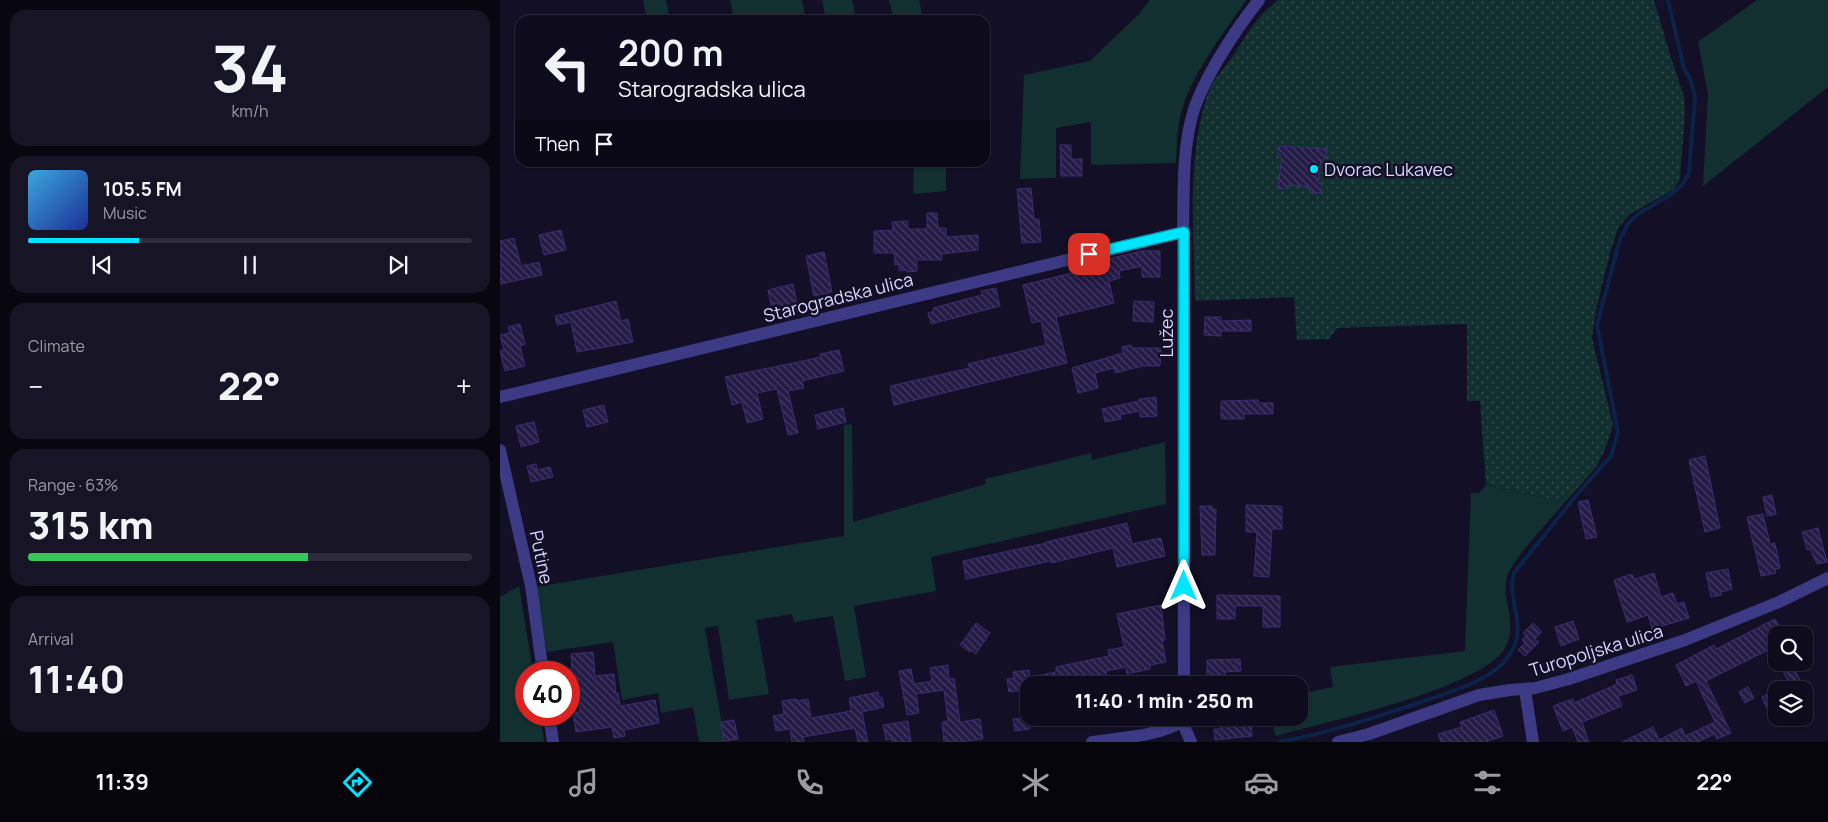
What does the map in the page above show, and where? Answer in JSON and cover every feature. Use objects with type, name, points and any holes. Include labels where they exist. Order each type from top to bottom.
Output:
[{"type":"street","name":"Lužec","points":[[1184,676],[1184,232],[1187,151],[1194,109],[1211,73],[1260,0]]},
{"type":"street","name":"Starogradska ulica","points":[[500,397],[1184,232]]},
{"type":"street","name":"Putine","points":[[500,450],[531,586],[541,661]]},
{"type":"street","name":"Turopoljska ulica","points":[[1338,742],[1369,734],[1479,696],[1510,690],[1525,690],[1569,679],[1685,640],[1779,602],[1828,578]]},
{"type":"street","points":[[1525,690],[1533,742]]},
{"type":"street","points":[[551,726],[553,742]]},
{"type":"street","points":[[1092,742],[1162,731],[1175,726]]},
{"type":"street","points":[[1185,726],[1191,742]]},
{"type":"green space","points":[[643,0],[666,0],[669,15],[646,15]]},
{"type":"green space","points":[[730,0],[802,0],[805,15],[733,15]]},
{"type":"green space","points":[[822,0],[852,0],[855,15],[825,15]]},
{"type":"green space","points":[[889,0],[919,0],[922,15],[893,15]]},
{"type":"green space","points":[[1150,0],[1246,0],[1195,78],[1183,106],[1178,134],[1176,163],[1091,165],[1091,122],[1056,128],[1056,178],[1020,179],[1024,75],[1090,61],[1139,14]]},
{"type":"green space","points":[[1278,0],[1654,0],[1684,96],[1685,114],[1680,179],[1673,190],[1630,214],[1618,228],[1596,310],[1592,338],[1613,425],[1597,466],[1575,491],[1556,500],[1486,485],[1480,401],[1467,401],[1467,324],[1337,328],[1329,339],[1297,340],[1294,297],[1195,301],[1194,167],[1202,115],[1214,81],[1254,25]]},
{"type":"green space","points":[[1757,0],[1828,0],[1828,87],[1703,186],[1708,94],[1698,42]]},
{"type":"green space","points":[[914,167],[946,167],[946,191],[913,194]]},
{"type":"green space","points":[[852,424],[853,522],[986,484],[985,479],[1091,453],[1092,460],[1165,442],[1166,504],[931,557],[936,591],[854,606],[866,677],[845,681],[833,616],[794,622],[792,614],[756,620],[769,694],[729,700],[718,626],[705,628],[725,742],[699,742],[693,707],[661,713],[658,693],[622,700],[613,642],[547,652],[535,587],[844,536],[844,425]]},
{"type":"green space","points":[[1486,485],[1556,500],[1575,491],[1510,569],[1507,577],[1506,595],[1510,630],[1505,648],[1491,663],[1466,677],[1435,690],[1363,713],[1275,736],[1274,726],[1308,726],[1308,692],[1333,687],[1330,667],[1465,651],[1471,493],[1479,493]]},
{"type":"green space","points":[[519,586],[531,661],[515,661],[515,726],[542,726],[543,742],[500,742],[500,597]]},
{"type":"building","points":[[1060,145],[1071,145],[1071,159],[1082,159],[1082,176],[1061,176]]},
{"type":"building","name":"Dvorac Lukavec","points":[[1279,146],[1327,149],[1325,160],[1321,160],[1318,183],[1322,184],[1321,193],[1310,192],[1311,187],[1288,185],[1288,189],[1278,188],[1282,156],[1278,155]]},
{"type":"building","points":[[1031,188],[1034,219],[1039,219],[1041,242],[1022,243],[1017,189]]},
{"type":"building","points":[[927,213],[937,213],[938,228],[946,228],[946,237],[978,235],[978,250],[942,254],[942,260],[917,260],[917,271],[907,272],[907,270],[899,271],[899,264],[895,265],[894,253],[874,253],[874,231],[893,230],[892,222],[908,221],[908,229],[927,229]]},
{"type":"building","points":[[561,230],[566,250],[544,255],[539,235]]},
{"type":"building","points":[[514,238],[521,266],[539,262],[542,275],[500,284],[500,241]]},
{"type":"building","points":[[1142,251],[1160,251],[1160,277],[1142,277],[1142,266],[1119,271],[1120,278],[1109,281],[1114,303],[1056,317],[1067,363],[894,405],[890,386],[970,368],[968,364],[1046,345],[1041,321],[1032,323],[1023,285],[1092,268],[1091,263]]},
{"type":"building","points":[[824,252],[832,292],[814,296],[806,256]]},
{"type":"building","points":[[793,284],[797,304],[778,308],[778,303],[771,305],[768,290]]},
{"type":"building","points":[[996,288],[1000,306],[931,324],[928,313],[934,311],[933,308],[982,295],[981,291]]},
{"type":"building","points":[[616,301],[621,321],[628,319],[633,342],[577,352],[571,322],[557,325],[555,316]]},
{"type":"building","points":[[1134,301],[1154,302],[1153,322],[1133,321]]},
{"type":"building","points":[[1205,317],[1221,317],[1221,321],[1251,320],[1251,331],[1221,331],[1221,336],[1204,335]]},
{"type":"building","points":[[520,324],[525,344],[520,346],[525,366],[505,371],[500,351],[504,350],[500,335],[510,333],[508,327]]},
{"type":"building","points":[[1131,345],[1132,348],[1161,348],[1160,366],[1143,366],[1115,373],[1114,368],[1095,373],[1098,388],[1078,393],[1072,368],[1123,353],[1122,347]]},
{"type":"building","points":[[839,350],[844,371],[802,381],[804,388],[788,391],[798,433],[788,435],[777,389],[757,393],[763,419],[747,423],[742,402],[732,405],[725,377],[821,357],[820,354]]},
{"type":"building","points":[[1156,397],[1157,416],[1140,417],[1140,411],[1120,415],[1121,419],[1105,422],[1102,409],[1139,401],[1139,399]]},
{"type":"building","points":[[1258,400],[1259,403],[1273,403],[1273,414],[1244,414],[1244,419],[1221,419],[1221,401]]},
{"type":"building","points":[[604,405],[608,422],[587,427],[583,410]]},
{"type":"building","points":[[843,408],[846,422],[818,429],[815,415]]},
{"type":"building","points":[[534,422],[539,442],[521,447],[516,426]]},
{"type":"building","points":[[1705,456],[1720,528],[1705,532],[1689,460]]},
{"type":"building","points":[[536,464],[537,470],[550,467],[553,477],[531,482],[527,466]]},
{"type":"building","points":[[1772,495],[1776,514],[1767,516],[1763,497]]},
{"type":"building","points":[[1588,500],[1597,537],[1586,539],[1578,502]]},
{"type":"building","points":[[1246,505],[1282,506],[1282,529],[1272,529],[1269,577],[1254,576],[1257,532],[1246,532]]},
{"type":"building","points":[[1200,506],[1212,506],[1212,509],[1216,509],[1215,555],[1202,555]]},
{"type":"building","points":[[1763,514],[1770,544],[1775,543],[1780,568],[1775,569],[1776,573],[1761,576],[1747,517]]},
{"type":"building","points":[[1127,523],[1132,544],[1161,538],[1165,556],[1117,567],[1113,548],[1051,563],[1051,561],[966,579],[963,561]]},
{"type":"building","points":[[1818,528],[1827,562],[1817,564],[1810,549],[1807,550],[1802,532]]},
{"type":"building","points":[[1728,569],[1732,589],[1721,592],[1721,595],[1711,597],[1706,573]]},
{"type":"building","points":[[1654,573],[1661,597],[1673,593],[1677,604],[1684,602],[1689,618],[1652,629],[1648,615],[1627,622],[1614,580],[1632,574],[1634,579]]},
{"type":"building","points":[[1217,595],[1280,596],[1280,627],[1263,627],[1263,606],[1235,606],[1235,619],[1217,619]]},
{"type":"building","points":[[1161,605],[1165,640],[1162,641],[1166,662],[1150,665],[1150,669],[1127,674],[1126,667],[1106,671],[1107,676],[1035,676],[1056,672],[1056,667],[1109,656],[1108,650],[1124,647],[1117,614]]},
{"type":"building","points":[[1775,619],[1779,626],[1768,626],[1768,650],[1706,681],[1731,733],[1717,739],[1715,734],[1698,742],[1622,742],[1653,727],[1659,740],[1682,728],[1685,736],[1715,722],[1696,681],[1686,686],[1676,665],[1714,645],[1716,649]]},
{"type":"building","points":[[1573,621],[1579,639],[1561,646],[1555,627]]},
{"type":"building","points":[[976,623],[990,633],[976,654],[960,645]]},
{"type":"building","points":[[1533,623],[1542,632],[1535,639],[1539,642],[1525,656],[1518,650],[1525,643],[1522,640],[1526,635],[1523,633]]},
{"type":"building","points":[[593,652],[595,676],[614,674],[616,694],[618,693],[620,706],[655,700],[659,723],[624,730],[625,736],[614,738],[612,727],[576,732],[575,726],[580,726],[580,661],[571,661],[571,654]]},
{"type":"building","points":[[1240,659],[1241,671],[1225,672],[1225,676],[1207,676],[1207,660]]},
{"type":"building","points":[[948,665],[949,679],[954,678],[960,722],[980,719],[983,739],[944,742],[942,722],[948,721],[944,690],[916,694],[919,713],[907,715],[899,671],[911,669],[914,684],[932,681],[930,668]]},
{"type":"building","points":[[1029,670],[1030,676],[1020,676],[1020,690],[1009,692],[1007,679],[1014,678],[1013,672]]},
{"type":"building","points":[[1783,671],[1796,671],[1800,681],[1788,681]]},
{"type":"building","points":[[1632,675],[1637,690],[1618,696],[1622,706],[1582,722],[1589,742],[1578,742],[1572,727],[1563,731],[1553,706],[1573,699],[1574,703],[1617,684],[1616,680]]},
{"type":"building","points":[[1748,687],[1754,698],[1745,703],[1739,692]]},
{"type":"building","points":[[878,692],[879,697],[882,697],[884,707],[862,712],[868,742],[858,742],[855,728],[803,737],[804,742],[792,742],[790,729],[776,731],[773,716],[784,714],[782,701],[808,699],[811,718],[851,711],[849,698]]},
{"type":"building","points":[[1768,694],[1768,711],[1762,697]]},
{"type":"building","points":[[1494,710],[1503,736],[1485,742],[1441,742],[1438,734],[1462,727],[1460,722]]},
{"type":"building","points":[[1020,718],[1020,726],[1030,726],[1030,729],[1015,731],[1013,719]]},
{"type":"building","points":[[734,720],[738,739],[724,741],[721,722]]},
{"type":"building","points":[[908,721],[911,742],[892,742],[892,739],[886,740],[883,725]]},
{"type":"building","points":[[1220,726],[1251,726],[1252,736],[1215,740],[1214,729],[1221,729]]},
{"type":"waterway","points":[[1279,742],[1351,725],[1463,687],[1492,672],[1504,662],[1514,647],[1518,629],[1512,582],[1514,573],[1574,498],[1611,456],[1618,432],[1597,325],[1620,239],[1628,224],[1638,214],[1670,195],[1683,184],[1689,173],[1695,97],[1691,81],[1684,68],[1668,0]]},
{"type":"place","name":"Dvorac Lukavec","points":[[1314,169]]},
{"type":"route","points":[[1089,254],[1184,232],[1184,586]]}]
